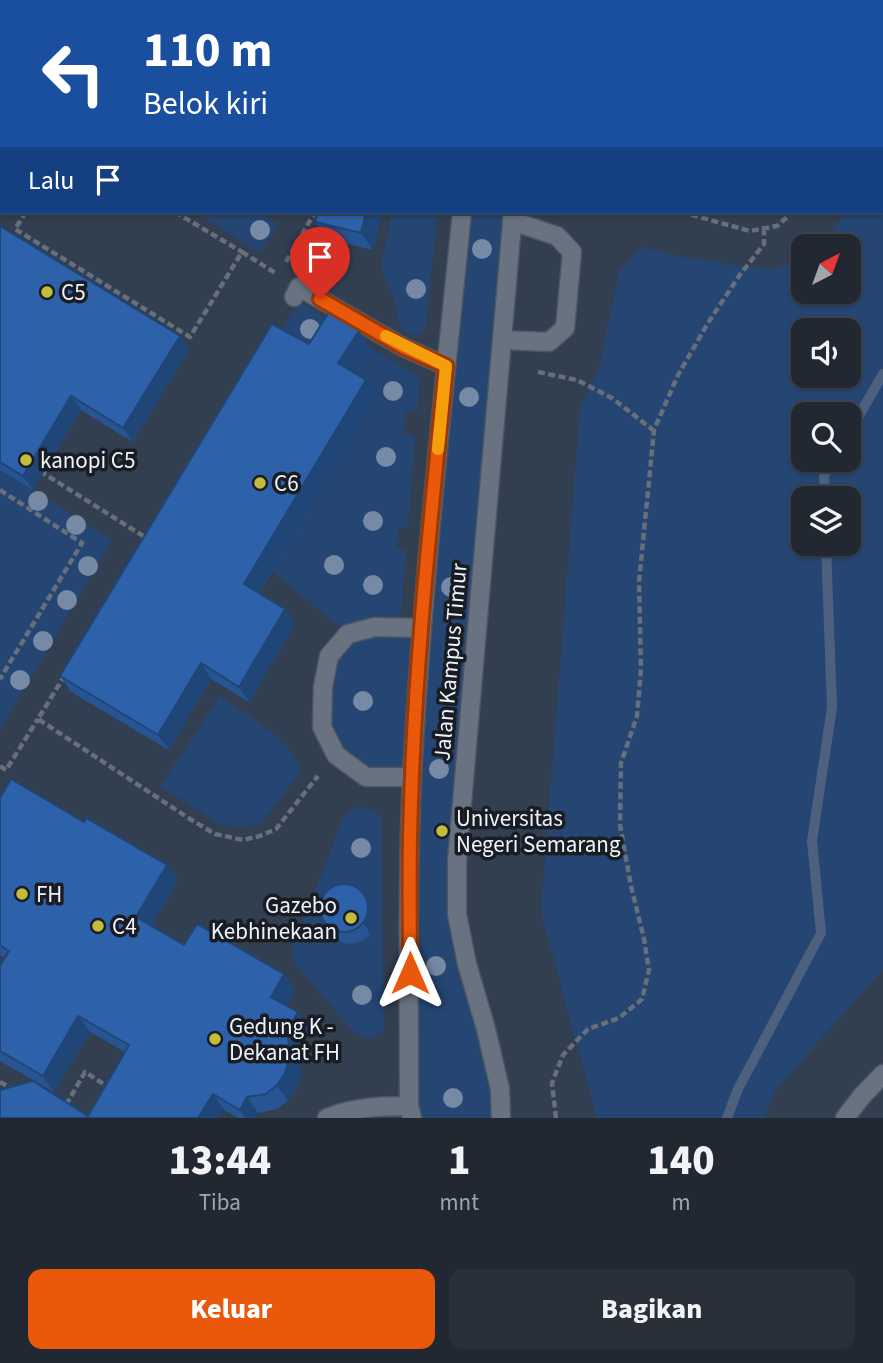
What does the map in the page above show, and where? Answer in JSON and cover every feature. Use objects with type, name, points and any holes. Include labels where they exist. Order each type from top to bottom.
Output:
[{"type":"street","name":"Jalan Kampus Timur","points":[[411,1112],[412,777],[422,628],[462,214]]},
{"type":"street","name":"Jalan Kampus Timur","points":[[499,1116],[500,1089],[467,964],[457,914],[457,861],[513,216]]},
{"type":"street","points":[[503,340],[549,342],[565,328],[572,252],[558,236],[513,216]]},
{"type":"street","points":[[294,297],[299,287],[403,347],[446,366]]},
{"type":"street","points":[[412,777],[366,777],[335,755],[322,727],[323,687],[329,656],[348,634],[375,627],[422,628]]},
{"type":"street","points":[[845,1118],[883,1074]]},
{"type":"street","points":[[327,1118],[346,1110],[387,1106],[411,1112]]},
{"type":"path","points":[[25,214],[15,229],[190,337],[242,252]]},
{"type":"path","points":[[178,214],[278,275],[315,214]]},
{"type":"path","points":[[687,214],[750,231],[777,226],[791,214]]},
{"type":"path","points":[[556,1118],[552,1083],[563,1055],[588,1029],[619,1018],[642,999],[649,970],[620,825],[621,762],[637,716],[641,669],[639,582],[654,430],[678,375],[708,323],[764,244],[764,229]]},
{"type":"path","points":[[527,370],[577,380],[612,398],[654,430]]},
{"type":"path","points":[[33,467],[148,539]]},
{"type":"path","points":[[0,490],[82,542],[0,678]]},
{"type":"path","points":[[141,550],[154,530]]},
{"type":"path","points":[[0,766],[6,770],[66,674]]},
{"type":"path","points":[[38,719],[215,834],[243,840],[276,829],[335,755]]},
{"type":"path","points":[[65,1105],[85,1072],[120,1095]]},
{"type":"path","points":[[0,1082],[24,1095]]},
{"type":"shaded area","name":"Universitas Negeri Semarang","points":[[0,214],[883,214],[883,1118],[0,1118]]},
{"type":"shaded area","points":[[198,214],[262,214],[278,224],[260,253]]},
{"type":"shaded area","points":[[392,214],[438,214],[425,329],[420,334],[404,332],[398,322],[397,307],[381,268]]},
{"type":"shaded area","points":[[462,214],[513,214],[457,914],[501,1118],[413,1118],[412,778],[366,777],[336,755],[323,687],[348,634],[272,571],[376,396],[349,379],[369,347],[420,377],[417,410],[406,412],[403,433],[415,436],[408,528],[399,528],[396,548],[406,550],[400,627],[422,628]]},
{"type":"shaded area","points":[[844,214],[883,214],[883,969],[774,1092],[765,1118],[595,1118],[595,1108],[541,911],[580,409],[599,368],[619,272],[642,247],[677,256],[772,270],[791,264],[791,304],[861,304],[861,234],[831,234]]},
{"type":"shaded area","points":[[299,302],[340,327],[322,355],[282,330]]},
{"type":"shaded area","points":[[0,470],[112,540],[0,730]]},
{"type":"shaded area","points":[[220,696],[275,734],[292,752],[301,771],[261,824],[240,827],[219,824],[160,786]]},
{"type":"shaded area","points":[[371,808],[381,816],[384,1030],[372,1038],[362,1037],[349,1027],[293,961],[292,950],[343,819],[352,810]]},
{"type":"building","points":[[317,214],[366,214],[361,233],[315,222]]},
{"type":"building","name":"C5","points":[[0,226],[180,336],[123,428],[71,396],[23,476],[0,462]]},
{"type":"building","name":"C6","points":[[329,312],[359,331],[338,363],[366,380],[244,584],[285,609],[239,687],[201,663],[158,735],[60,676],[272,324],[309,344]]},
{"type":"building","points":[[11,779],[84,822],[86,818],[167,865],[136,917],[184,945],[197,924],[284,974],[271,997],[298,1012],[287,1030],[290,1057],[285,1073],[277,1085],[266,1094],[247,1097],[240,1110],[213,1094],[198,1118],[0,1118],[0,1090],[33,1081],[88,1116],[129,1045],[78,1016],[43,1076],[0,1051],[0,966],[9,951],[0,945],[0,798]]},
{"type":"building","name":"Gazebo Kebhinekaan","points":[[344,884],[361,891],[368,908],[361,925],[344,932],[327,925],[320,908],[327,891]]},
{"type":"waterway","points":[[861,412],[883,374]]},
{"type":"waterway","points":[[824,486],[826,472]]},
{"type":"waterway","points":[[727,1118],[738,1089],[821,933],[812,841],[832,707],[826,556]]},
{"type":"slow traffic","points":[[386,336],[403,347],[446,366],[438,449]]},
{"type":"place","name":"C5","points":[[47,292]]},
{"type":"place","name":"kanopi C5","points":[[26,460]]},
{"type":"place","name":"C6","points":[[260,483]]},
{"type":"place","name":"Universitas Negeri Semarang","points":[[442,831]]},
{"type":"place","name":"FH","points":[[22,894]]},
{"type":"place","name":"Gazebo Kebhinekaan","points":[[351,918]]},
{"type":"place","name":"C4","points":[[98,926]]},
{"type":"place","name":"Gedung K - Dekanat FH","points":[[215,1039]]},
{"type":"route","points":[[320,299],[403,347],[446,366],[422,628],[412,777],[410,973]]}]
